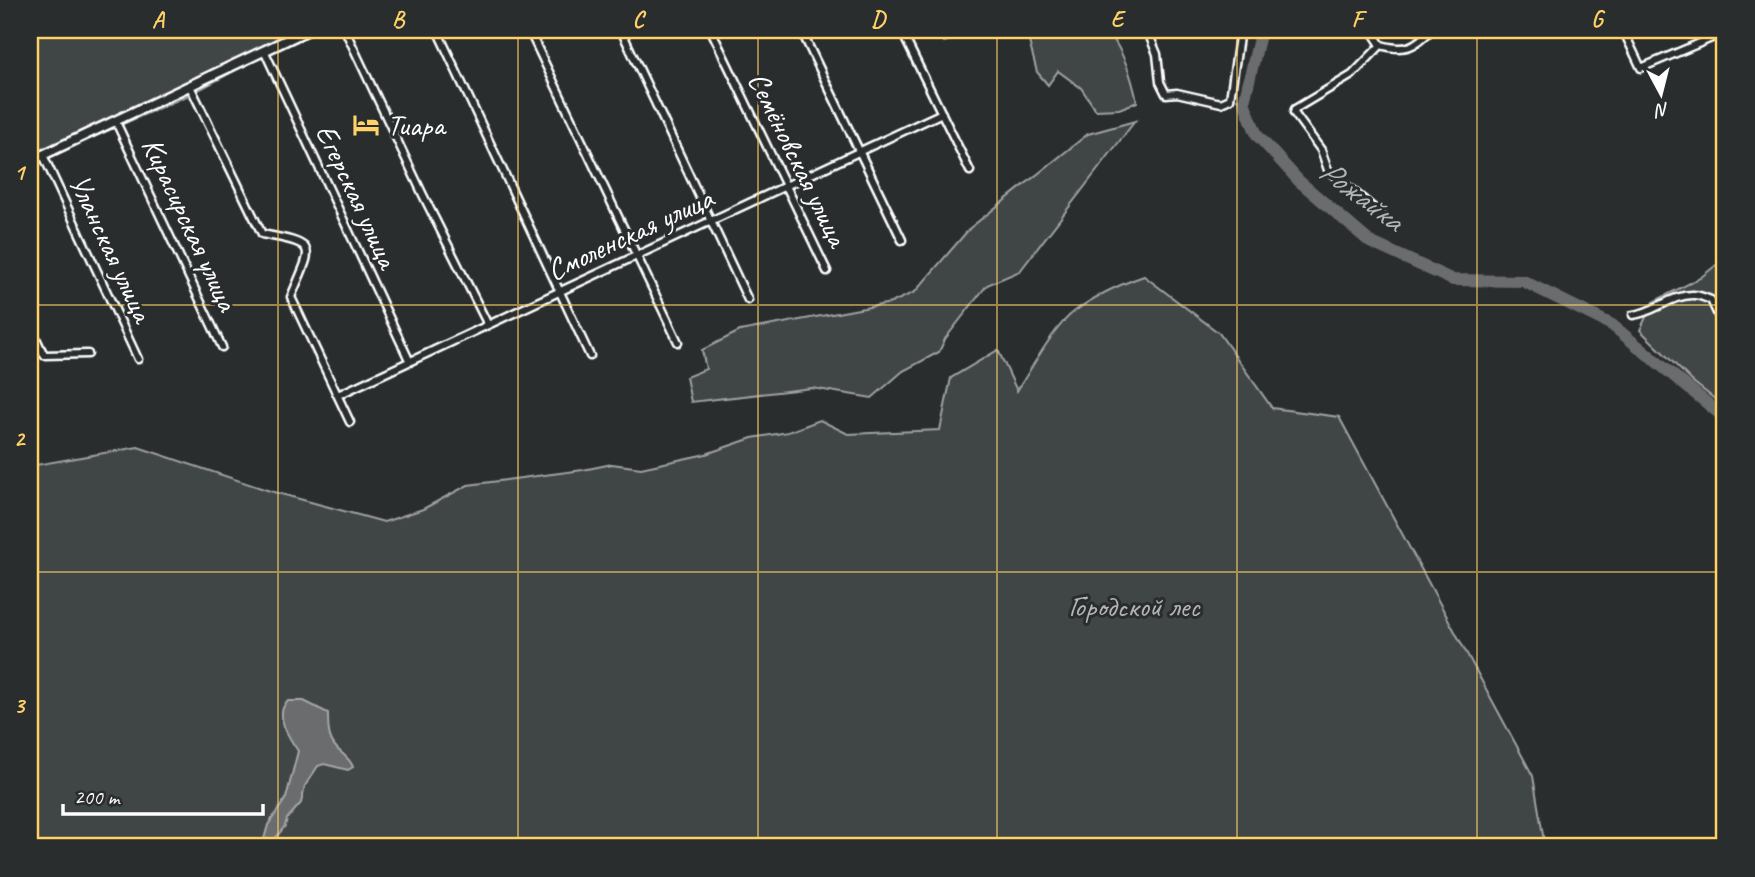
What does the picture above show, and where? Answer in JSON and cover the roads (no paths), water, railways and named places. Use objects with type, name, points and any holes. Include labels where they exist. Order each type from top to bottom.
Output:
[{"type":"street","points":[[30,161],[308,30]]},
{"type":"street","points":[[345,30],[488,325]]},
{"type":"street","points":[[437,30],[590,356]]},
{"type":"street","points":[[529,30],[678,342]]},
{"type":"street","points":[[621,30],[748,300]]},
{"type":"street","name":"Семёновская улица","points":[[710,30],[827,271]]},
{"type":"street","points":[[801,30],[902,240]]},
{"type":"street","points":[[901,30],[970,171]]},
{"type":"street","points":[[1147,30],[1157,54],[1160,82],[1166,94],[1177,93],[1221,103],[1230,99],[1240,30]]},
{"type":"street","points":[[1371,30],[1381,45],[1394,49],[1413,46],[1431,30]]},
{"type":"street","points":[[1623,30],[1642,68],[1713,37],[1717,30]]},
{"type":"street","points":[[1381,45],[1352,75],[1294,113],[1321,150],[1328,170],[1383,216]]},
{"type":"street","name":"Егерская улица","points":[[264,50],[410,362]]},
{"type":"street","points":[[190,86],[262,234],[299,241],[307,249],[309,258],[291,297],[350,422]]},
{"type":"street","name":"Смоленская улица","points":[[338,395],[942,113]]},
{"type":"street","name":"Кирасирская улица","points":[[116,122],[222,347]]},
{"type":"street","name":"Уланская улица","points":[[43,155],[138,359]]},
{"type":"street","points":[[1633,315],[1643,314],[1668,301],[1694,295],[1711,300],[1725,330]]},
{"type":"street","points":[[30,326],[44,355],[88,354]]},
{"type":"waterway","name":"Рожайка","points":[[1261,30],[1244,102],[1257,135],[1299,181],[1370,242],[1453,280],[1523,281],[1612,325],[1725,418]]},
{"type":"waterway","name":"Рожайка","points":[[1237,99],[1244,102]]},
{"type":"place","name":"Тиара","points":[[366,125]]},
{"type":"park label","name":"Городской лес","points":[[1134,606]]}]
